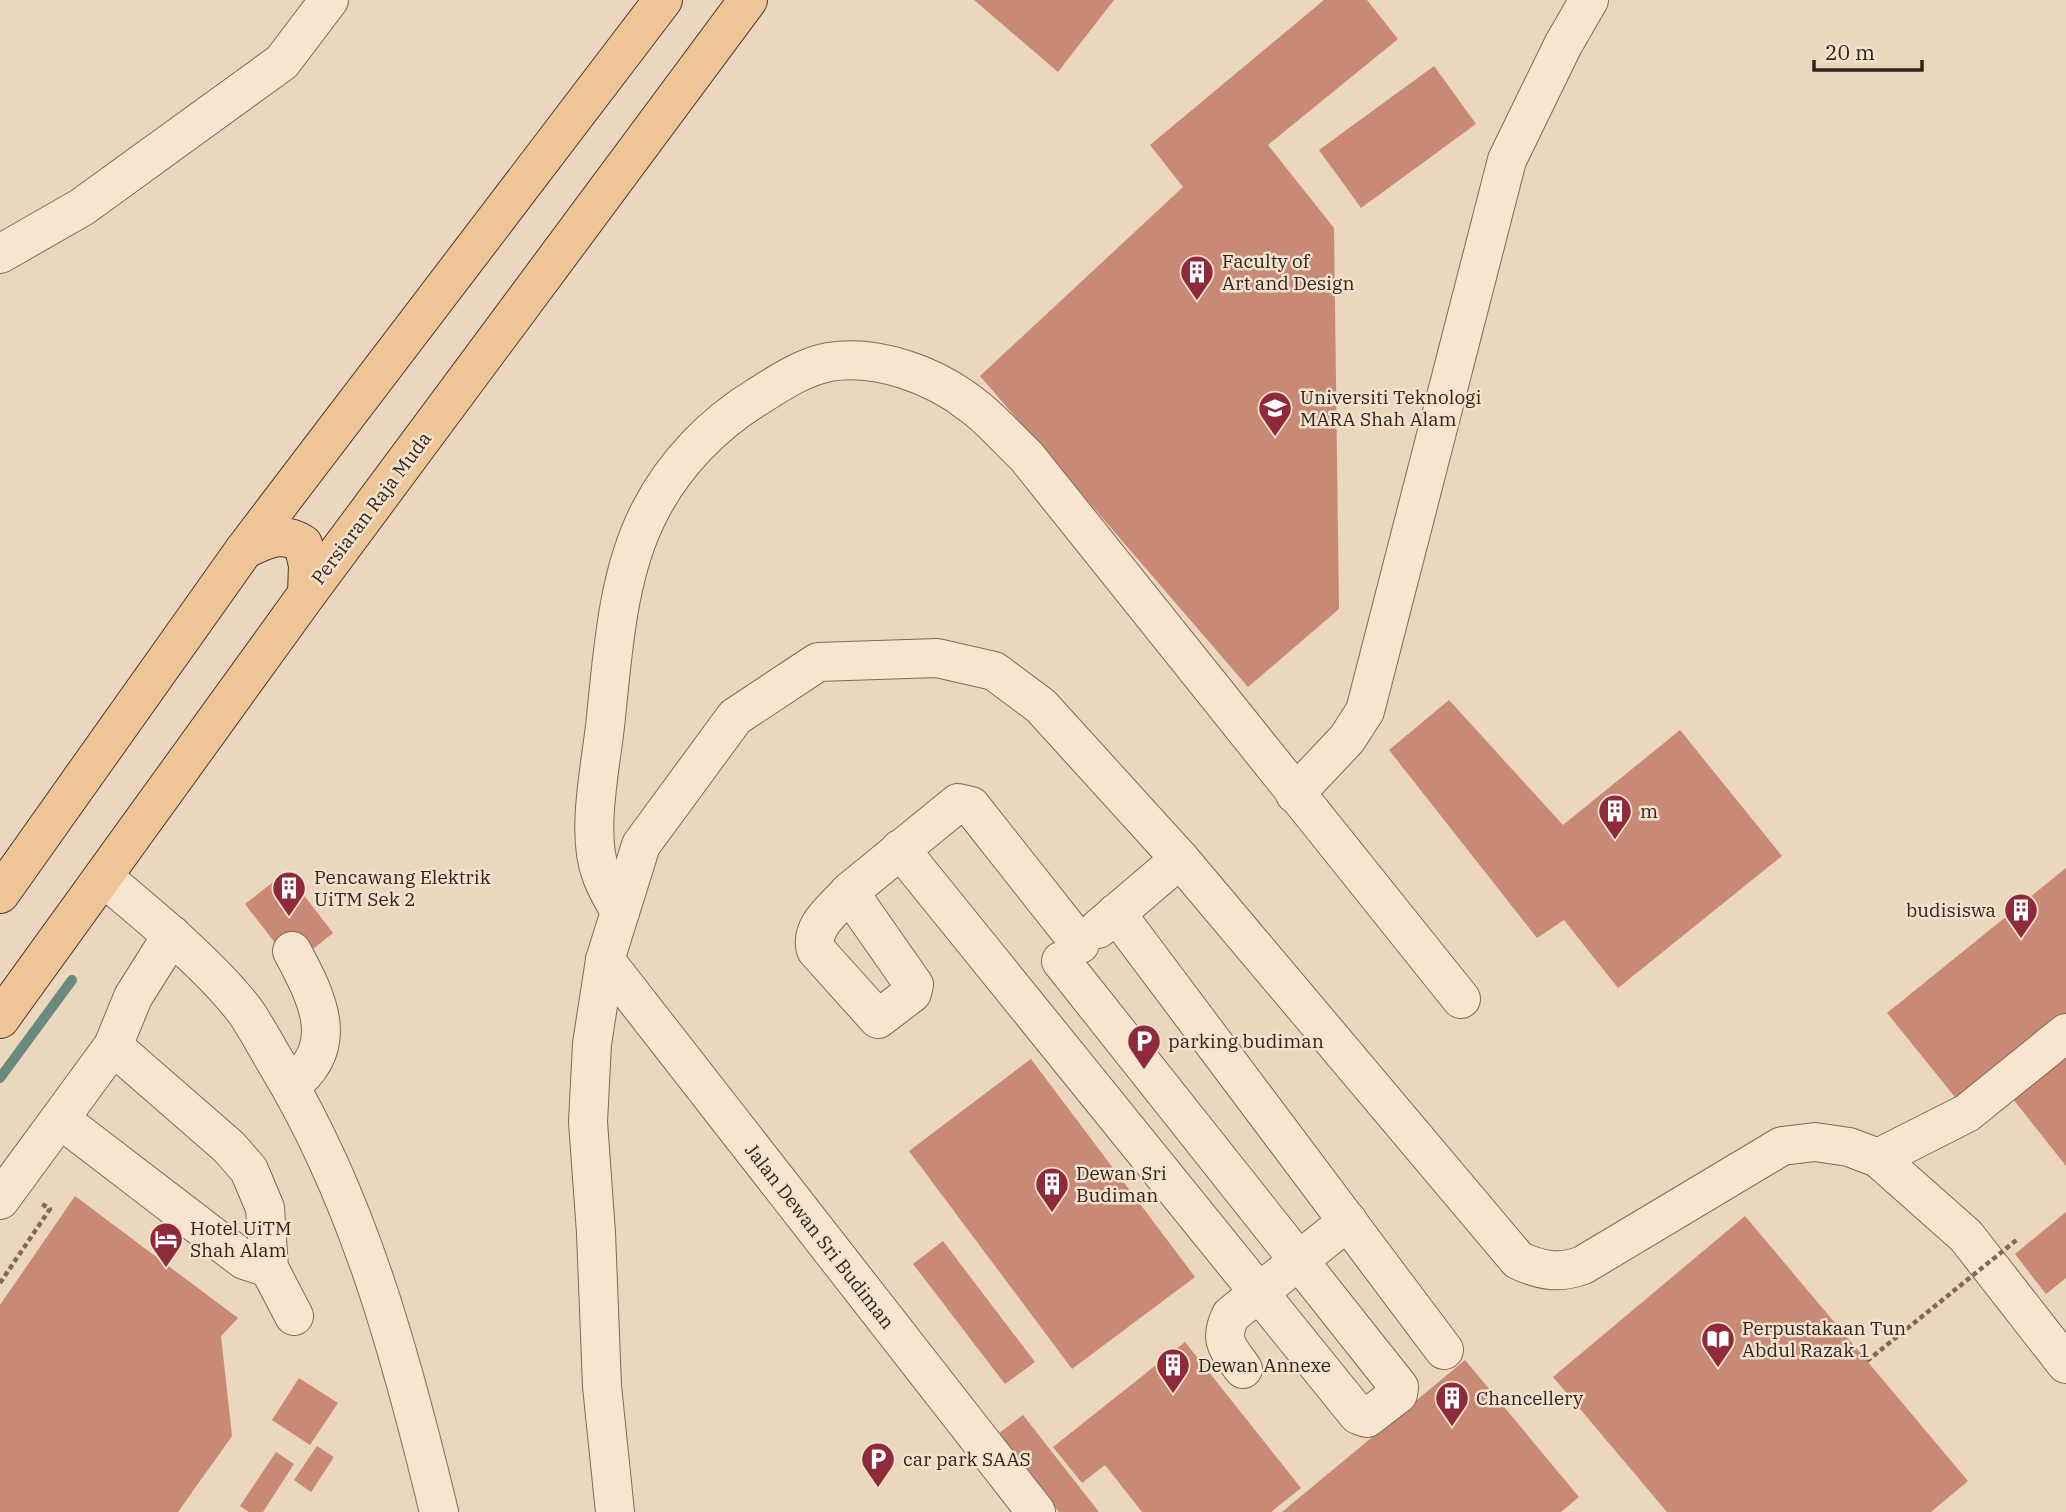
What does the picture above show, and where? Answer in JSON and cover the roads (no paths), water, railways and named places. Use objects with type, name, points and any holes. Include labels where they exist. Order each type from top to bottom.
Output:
[{"type":"main road","points":[[0,894],[244,550],[663,0]]},
{"type":"main road","name":"Persiaran Raja Muda","points":[[0,1019],[307,594],[748,0]]},
{"type":"main road","points":[[244,550],[272,537],[293,537],[303,544],[309,565],[307,594]]},
{"type":"street","points":[[0,254],[82,207],[282,62],[329,0]]},
{"type":"street","points":[[1295,794],[1348,739],[1365,711],[1507,160],[1563,45],[1590,0]]},
{"type":"street","points":[[620,912],[600,873],[596,850],[600,783],[610,676],[626,573],[650,511],[678,468],[710,431],[740,408],[788,378],[828,362],[872,361],[925,377],[972,404],[1026,456],[1461,999]]},
{"type":"street","points":[[615,1512],[602,1386],[596,1233],[588,1122],[592,1044],[605,960],[641,845],[735,717],[818,662],[937,657],[994,671],[1041,706],[1180,859],[1518,1260],[1535,1268],[1569,1270],[1583,1265],[1782,1146],[1815,1142],[1849,1147],[1878,1158],[1966,1236],[2066,1364]]},
{"type":"street","points":[[600,783],[641,845]]},
{"type":"street","points":[[849,892],[900,849],[958,803],[971,806],[1167,1095],[1399,1387],[1398,1394],[1367,1418],[1358,1415],[900,849]]},
{"type":"street","points":[[1019,997],[1180,859]]},
{"type":"street","points":[[103,877],[172,936],[244,1011],[290,1086],[339,1186],[372,1273],[413,1407],[439,1512]]},
{"type":"street","points":[[1116,913],[1444,1350]]},
{"type":"street","points":[[0,1200],[113,1046],[133,997],[172,936]]},
{"type":"street","points":[[290,1086],[312,1068],[317,1053],[320,1021],[317,1002],[292,951]]},
{"type":"street","name":"Jalan Dewan Sri Budiman","points":[[605,960],[1036,1512]]},
{"type":"street","points":[[1878,1158],[1967,1113],[2066,1033]]},
{"type":"street","points":[[113,1046],[229,1147],[249,1170],[265,1208],[269,1268],[294,1316]]},
{"type":"street","points":[[1126,1128],[1167,1095]]},
{"type":"street","points":[[60,1119],[244,1260],[269,1268]]},
{"type":"street","points":[[1243,1369],[1226,1345],[1223,1331],[1231,1315],[1348,1221]]},
{"type":"waterway","points":[[0,1078],[72,980]]},
{"type":"place","name":"Faculty of Art and Design","points":[[1197,302]]},
{"type":"place","name":"Universiti Teknologi MARA Shah Alam","points":[[1275,438]]},
{"type":"place","name":"m","points":[[1615,841]]},
{"type":"place","name":"Pencawang Elektrik UiTM Sek 2","points":[[289,918]]},
{"type":"place","name":"budisiswa","points":[[2021,940]]},
{"type":"place","name":"parking budiman","points":[[1144,1071]]},
{"type":"place","name":"Dewan Sri Budiman","points":[[1052,1214]]},
{"type":"place","name":"Hotel UiTM Shah Alam","points":[[166,1269]]},
{"type":"place","name":"Perpustakaan Tun Abdul Razak 1","points":[[1718,1369]]},
{"type":"place","name":"Dewan Annexe","points":[[1173,1395]]},
{"type":"place","name":"Chancellery","points":[[1452,1428]]},
{"type":"place","name":"car park SAAS","points":[[878,1489]]}]
